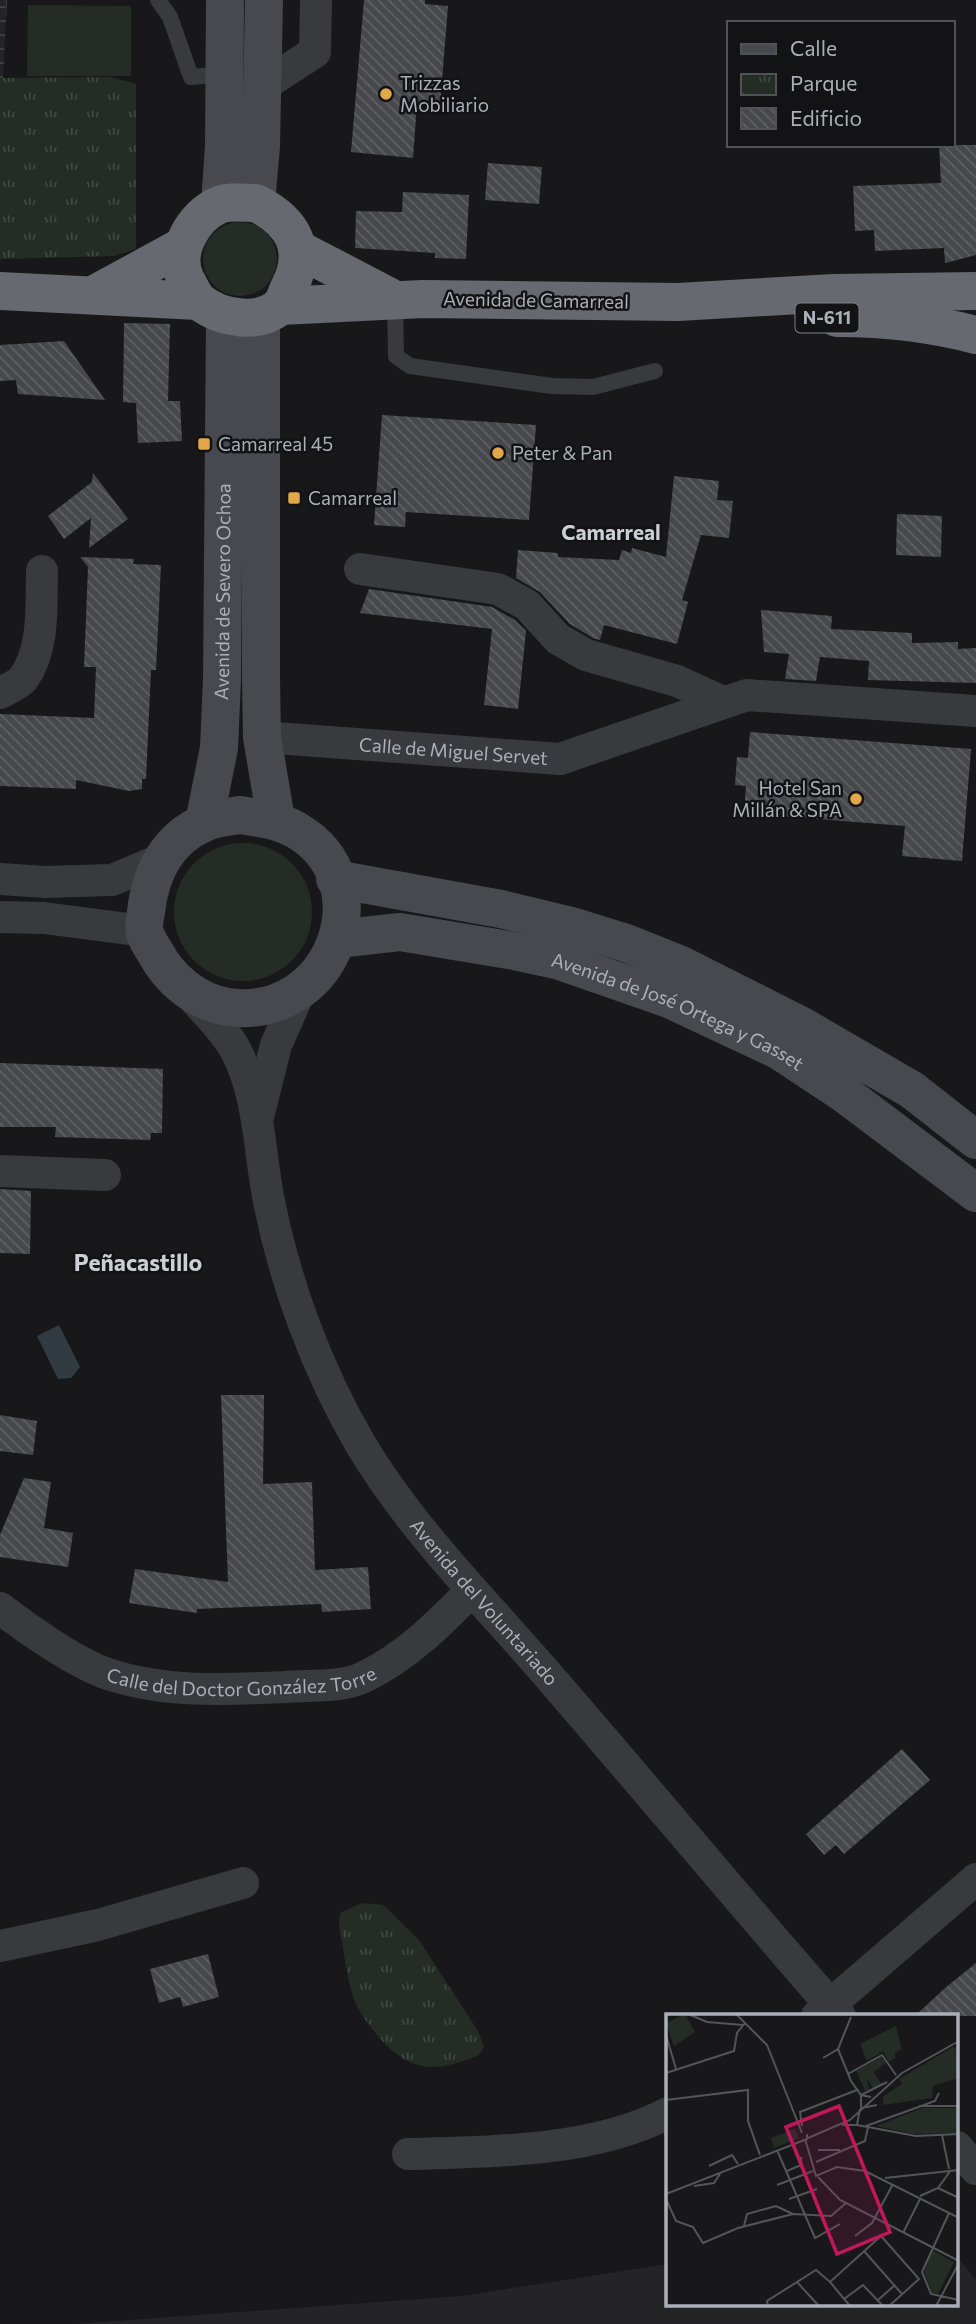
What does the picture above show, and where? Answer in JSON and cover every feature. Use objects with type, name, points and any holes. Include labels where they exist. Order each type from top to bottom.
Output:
[{"type":"highway","points":[[238,204],[275,213],[290,229],[298,249],[298,271],[241,310],[183,274],[183,246],[196,220],[238,204]]},
{"type":"highway","name":"N-611","points":[[0,291],[95,293],[183,246]]},
{"type":"highway","name":"Avenida de Camarreal","points":[[298,249],[395,300]]},
{"type":"highway","name":"N-611","points":[[678,302],[834,293],[976,291]]},
{"type":"highway","name":"Avenida de Camarreal","points":[[95,293],[241,310],[395,300],[678,302]]},
{"type":"highway","name":"N-611","points":[[678,302],[814,318],[880,318],[947,327],[976,335]]},
{"type":"main road","points":[[225,7],[225,74],[238,204]]},
{"type":"main road","points":[[238,204],[264,85],[264,7]]},
{"type":"main road","name":"Avenida de Severo Ochoa","points":[[241,310],[258,397],[262,737],[276,820]]},
{"type":"main road","name":"Avenida de Severo Ochoa","points":[[204,823],[219,748],[241,310]]},
{"type":"main road","points":[[240,815],[276,820],[298,831],[327,860],[335,879],[341,909],[337,939],[324,967],[300,992],[274,1004],[245,1009],[216,1005],[189,993],[161,963],[144,931],[148,891],[160,860],[179,838],[204,823],[240,815]]},
{"type":"main road","name":"Avenida de José Ortega y Gasset","points":[[335,879],[501,909],[571,926],[670,960],[802,1026],[912,1090],[976,1140]]},
{"type":"main road","name":"Avenida de José Ortega y Gasset","points":[[337,939],[400,932],[514,951],[560,961],[669,999],[778,1050],[846,1095],[976,1193]]},
{"type":"street","points":[[264,85],[315,52],[316,0]]},
{"type":"street","points":[[360,569],[498,589],[527,605],[558,639],[586,655],[677,681],[721,701]]},
{"type":"street","points":[[0,693],[22,681],[33,662],[39,639],[42,571]]},
{"type":"street","name":"Calle de Miguel Servet","points":[[262,737],[560,759],[721,701],[747,695],[976,710]]},
{"type":"street","points":[[0,879],[46,882],[112,880],[160,860]]},
{"type":"street","points":[[0,917],[44,918],[144,931]]},
{"type":"street","name":"Avenida del Voluntariado","points":[[258,1119],[276,1045],[300,992]]},
{"type":"street","name":"Avenida del Voluntariado","points":[[189,993],[236,1050],[258,1119],[268,1196],[311,1342],[361,1444],[393,1493],[472,1590],[686,1834],[829,2012]]},
{"type":"street","points":[[0,1171],[105,1175]]},
{"type":"street","name":"Calle del Doctor González Torre","points":[[0,1608],[26,1628],[102,1672],[147,1685],[233,1690],[327,1684],[362,1678],[432,1632],[472,1590]]},
{"type":"street","points":[[829,2012],[976,1879]]},
{"type":"street","points":[[0,1946],[98,1926],[243,1883]]},
{"type":"street","points":[[408,2154],[486,2152],[586,2140],[623,2131],[666,2114]]},
{"type":"street","points":[[958,2148],[976,2169]]},
{"type":"lane","points":[[158,0],[170,17],[191,77],[225,74]]},
{"type":"lane","points":[[170,17],[175,0]]},
{"type":"lane","points":[[395,300],[393,332],[396,356],[410,366],[552,386],[593,387],[655,371]]},
{"type":"shaded area","points":[[0,0],[7,0],[3,78],[0,78]]},
{"type":"shaded area","points":[[59,1325],[80,1367],[71,1378],[58,1379],[37,1336]]},
{"type":"shaded area","points":[[958,2258],[976,2280],[976,2324],[74,2324],[461,2296],[666,2264],[666,2306],[958,2306]]},
{"type":"green space","points":[[28,5],[131,6],[131,76],[27,76]]},
{"type":"green space","points":[[111,77],[136,84],[136,249],[114,256],[0,259],[0,78]]},
{"type":"green space","points":[[240,222],[261,228],[271,238],[277,259],[271,280],[261,290],[240,296],[219,290],[209,280],[203,259],[209,238],[219,228]]},
{"type":"green space","points":[[243,843],[269,848],[292,863],[307,886],[312,912],[307,938],[292,961],[269,976],[243,981],[217,976],[194,961],[179,938],[174,912],[179,886],[194,863],[217,848]]},
{"type":"green space","points":[[362,1903],[383,1905],[419,1940],[478,2031],[484,2046],[479,2055],[436,2067],[412,2063],[389,2048],[361,2014],[351,1990],[339,1925],[340,1913]]},
{"type":"building","points":[[364,0],[425,0],[425,4],[448,6],[440,105],[417,103],[413,158],[351,152]]},
{"type":"building","points":[[976,145],[976,255],[945,263],[944,248],[875,251],[874,230],[855,231],[853,186],[941,183],[939,147]]},
{"type":"building","points":[[488,163],[542,167],[539,204],[485,200]]},
{"type":"building","points":[[403,192],[469,195],[466,259],[435,258],[435,253],[355,248],[356,211],[402,212]]},
{"type":"building","points":[[124,323],[170,324],[168,401],[180,401],[182,441],[138,443],[136,403],[123,402]]},
{"type":"building","points":[[64,341],[105,400],[18,394],[16,380],[0,381],[0,345]]},
{"type":"building","points":[[382,415],[536,425],[529,520],[406,512],[405,527],[374,525]]},
{"type":"building","points":[[93,473],[128,519],[89,548],[91,518],[64,539],[48,516],[92,482]]},
{"type":"building","points":[[674,476],[719,481],[717,500],[733,501],[729,538],[701,535],[682,600],[688,602],[677,644],[604,625],[600,640],[593,638],[570,624],[540,592],[516,578],[518,550],[558,553],[558,557],[619,560],[622,550],[631,553],[632,548],[666,557]]},
{"type":"building","points":[[897,514],[942,516],[941,557],[896,555]]},
{"type":"building","points":[[80,557],[134,559],[133,564],[161,565],[156,670],[151,670],[146,779],[142,779],[142,789],[129,791],[76,780],[76,789],[0,786],[0,714],[94,718],[96,667],[84,667],[88,567]]},
{"type":"building","points":[[369,589],[492,607],[515,620],[526,631],[518,709],[484,705],[492,629],[360,613]]},
{"type":"building","points":[[761,610],[832,616],[831,629],[912,633],[912,643],[958,642],[958,649],[976,648],[976,683],[868,680],[869,661],[820,657],[816,681],[785,679],[789,654],[764,652]]},
{"type":"building","name":"Hotel San Millán & SPA","points":[[750,732],[971,749],[962,861],[902,856],[905,826],[744,813],[746,786],[735,785],[737,757],[748,758]]},
{"type":"building","points":[[0,1063],[163,1069],[162,1133],[151,1133],[150,1140],[55,1137],[56,1127],[0,1127]]},
{"type":"building","points":[[0,1189],[31,1191],[30,1254],[0,1253]]},
{"type":"building","points":[[221,1395],[264,1395],[263,1484],[312,1482],[315,1570],[368,1567],[371,1609],[322,1612],[321,1604],[197,1609],[197,1613],[129,1603],[135,1569],[228,1582]]},
{"type":"building","points":[[0,1415],[37,1421],[33,1455],[0,1451]]},
{"type":"building","points":[[24,1478],[51,1482],[44,1528],[73,1533],[68,1567],[0,1557],[0,1535]]},
{"type":"building","points":[[902,1749],[930,1780],[844,1854],[836,1845],[824,1855],[806,1834]]},
{"type":"building","points":[[208,1954],[219,1997],[183,2007],[180,1997],[159,2003],[150,1969]]},
{"type":"building","points":[[976,1963],[976,2016],[917,2014]]},
{"type":"place","name":"Trizzas Mobiliario","points":[[386,94]]},
{"type":"place","name":"Camarreal 45","points":[[204,444]]},
{"type":"place","name":"Peter & Pan","points":[[498,453]]},
{"type":"place","name":"Camarreal","points":[[294,498]]},
{"type":"place","name":"Hotel San Millán & SPA","points":[[856,799]]},
{"type":"district","name":"Camarreal","points":[[611,533]]},
{"type":"district","name":"Peñacastillo","points":[[138,1263]]}]
